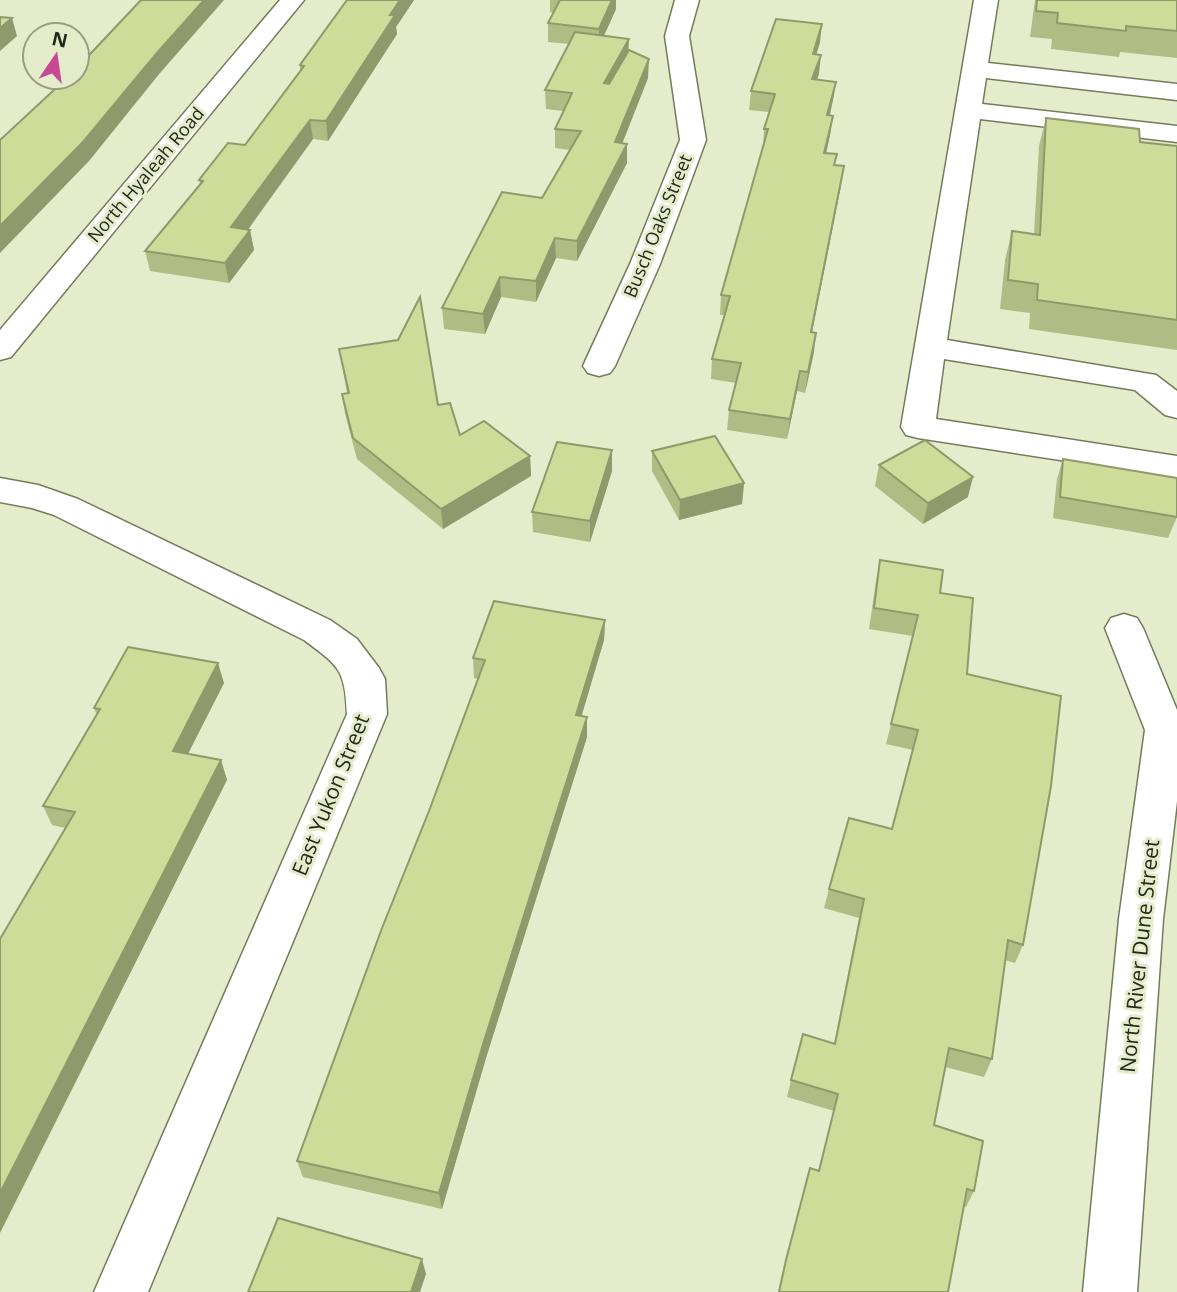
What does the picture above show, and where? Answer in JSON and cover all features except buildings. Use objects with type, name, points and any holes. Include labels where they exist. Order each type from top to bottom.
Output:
[{"type":"street","name":"North Hyaleah Road","points":[[0,350],[292,0]]},
{"type":"street","name":"Busch Oaks Street","points":[[599,366],[645,264],[693,140],[677,36],[687,0]]},
{"type":"street","points":[[986,0],[918,427],[1177,467]]},
{"type":"street","points":[[975,69],[1177,92]]},
{"type":"street","points":[[969,110],[1177,134]]},
{"type":"street","points":[[930,347],[1145,382],[1177,408]]},
{"type":"street","name":"East Yukon Street","points":[[0,490],[38,497],[66,508],[317,630],[343,649],[365,679],[367,715],[121,1292]]},
{"type":"street","name":"North River Dune Street","points":[[1110,1292],[1141,919],[1165,730],[1124,628]]}]
